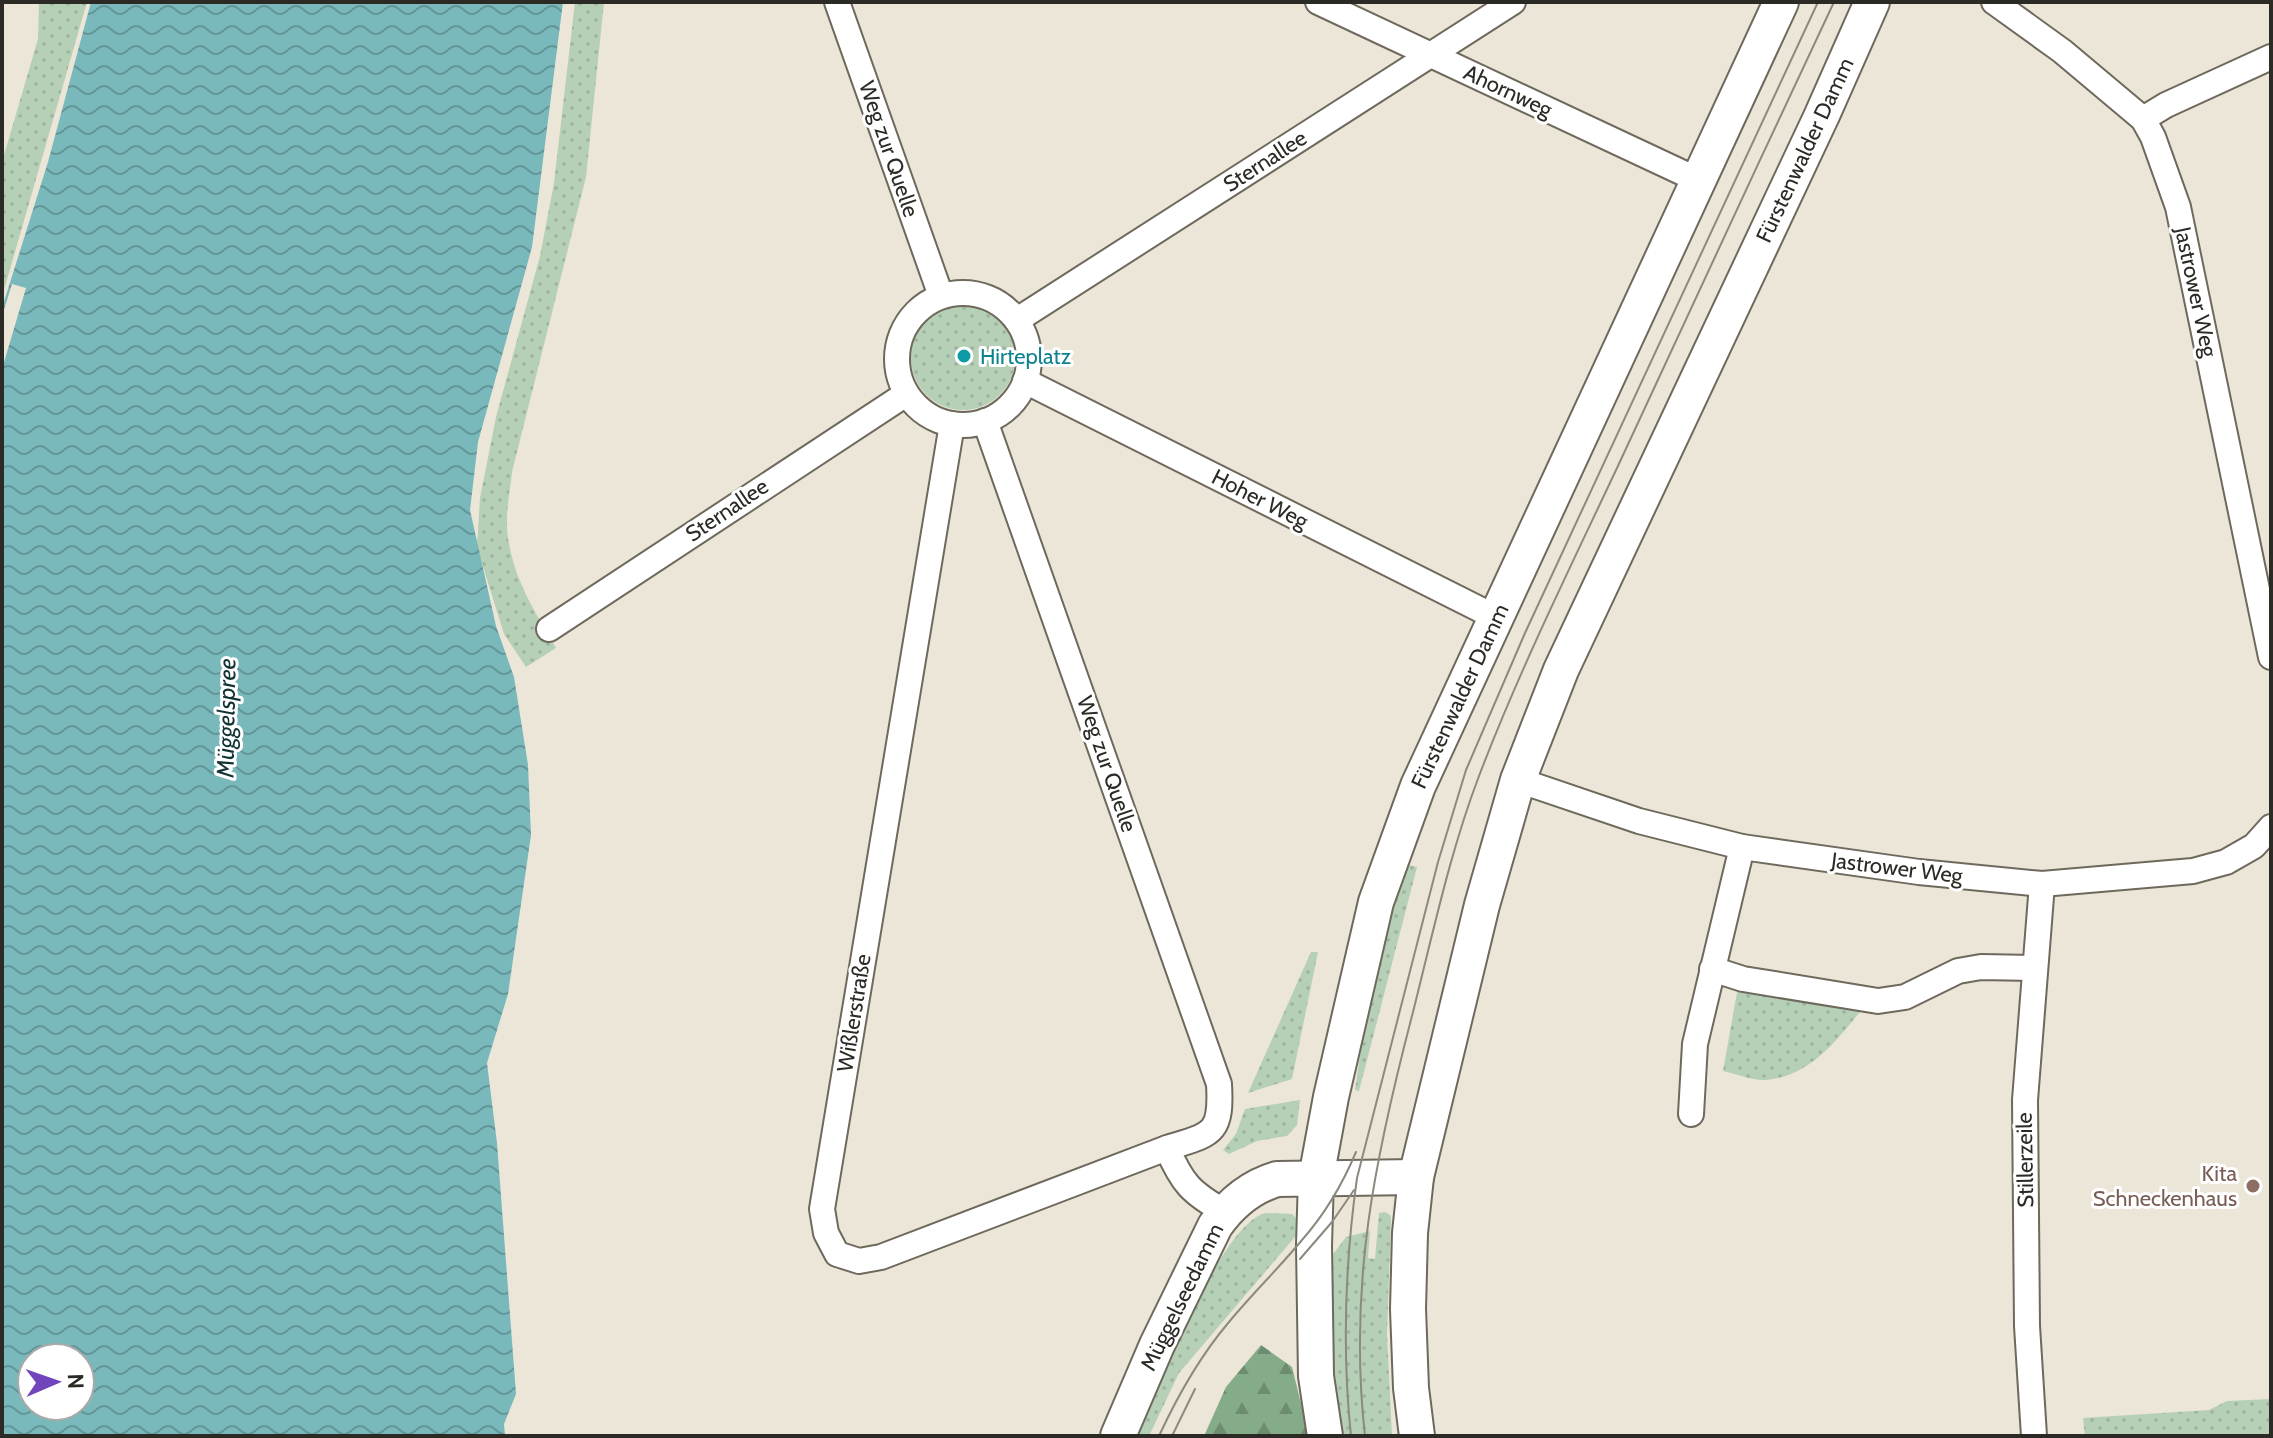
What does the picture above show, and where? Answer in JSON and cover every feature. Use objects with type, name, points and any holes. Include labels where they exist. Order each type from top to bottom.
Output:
[{"type":"main road","name":"Fürstenwalder Damm","points":[[1325,1436],[1316,1376],[1316,1178],[1331,1097],[1376,902],[1418,786],[1781,2]]},
{"type":"main road","name":"Fürstenwalder Damm","points":[[1417,1436],[1411,1388],[1408,1309],[1410,1233],[1416,1177],[1482,905],[1518,780],[1561,670],[1872,2]]},
{"type":"main road","name":"Müggelseedamm","points":[[1118,1436],[1157,1345],[1215,1226],[1248,1191],[1277,1179],[1416,1177]]},
{"type":"street","name":"Weg zur Quelle","points":[[837,2],[941,296]]},
{"type":"street","name":"Ahornweg","points":[[1318,2],[1698,180]]},
{"type":"street","name":"Sternallee","points":[[1017,320],[1513,2]]},
{"type":"street","name":"Jastrower Weg","points":[[1994,2],[2062,51],[2143,119],[2153,137],[2178,207],[2271,657]]},
{"type":"street","points":[[2143,119],[2166,105],[2271,57]]},
{"type":"street","points":[[957,292],[974,293],[991,298],[1017,320],[1025,334],[1029,366],[1019,394],[998,415],[969,425],[952,424],[918,408],[906,394],[896,356],[900,337],[909,319],[923,305],[957,292]]},
{"type":"street","name":"Hoher Weg","points":[[1025,381],[1495,617]]},
{"type":"street","name":"Sternallee","points":[[549,629],[906,394]]},
{"type":"street","name":"Weg zur Quelle","points":[[985,421],[1219,1084],[1220,1109]]},
{"type":"street","name":"Wißlerstraße","points":[[952,424],[822,1209],[826,1233],[837,1254],[859,1261],[881,1257],[1194,1139],[1210,1131],[1218,1122],[1220,1109]]},
{"type":"street","name":"Jastrower Weg","points":[[1518,780],[1639,821],[1742,847],[1919,872],[2042,884],[2193,871],[2226,862],[2254,846],[2271,827]]},
{"type":"street","points":[[1691,1114],[1695,1044],[1742,847]]},
{"type":"street","name":"Stillerzeile","points":[[2034,1436],[2027,1326],[2025,1100],[2042,884]]},
{"type":"street","points":[[1712,969],[1743,979],[1878,1001],[1905,997],[1958,971],[1981,967],[2034,968]]},
{"type":"street","points":[[1167,1148],[1187,1186],[1225,1212]]},
{"type":"green space","points":[[39,2],[87,2],[2,297],[2,162],[38,39]]},
{"type":"green space","points":[[575,2],[604,2],[586,177],[512,472],[507,514],[509,545],[518,576],[556,648],[526,667],[504,634],[477,547],[480,498],[496,417],[540,256],[554,183]]},
{"type":"green space","points":[[963,306],[983,310],[1000,321],[1011,338],[1015,358],[1011,378],[1000,395],[983,406],[963,410],[943,406],[926,395],[915,378],[911,358],[915,338],[926,321],[943,310]]},
{"type":"green space","points":[[1404,864],[1417,867],[1359,1091],[1355,1090],[1373,967]]},
{"type":"green space","points":[[1311,952],[1318,952],[1292,1079],[1248,1093]]},
{"type":"green space","points":[[1738,987],[1863,1008],[1833,1044],[1810,1064],[1782,1077],[1756,1079],[1723,1071]]},
{"type":"green space","points":[[1300,1100],[1297,1125],[1287,1136],[1257,1141],[1229,1154],[1223,1150],[1236,1134],[1245,1109]]},
{"type":"green space","points":[[1385,1212],[1391,1219],[1387,1334],[1392,1436],[1335,1436],[1325,1265],[1346,1237],[1370,1231],[1368,1258],[1375,1259],[1379,1213]]},
{"type":"green space","points":[[1267,1213],[1292,1214],[1299,1221],[1300,1231],[1179,1373],[1149,1436],[1134,1436],[1173,1348],[1211,1275],[1250,1222]]},
{"type":"green space","points":[[1261,1345],[1292,1367],[1309,1436],[1204,1436],[1226,1387]]},
{"type":"green space","points":[[2271,1399],[2271,1436],[2085,1436],[2083,1418],[2209,1410],[2227,1401]]},
{"type":"water","name":"Müggelspree","points":[[91,2],[563,2],[532,247],[478,442],[470,510],[496,626],[514,677],[528,765],[531,835],[508,994],[487,1063],[497,1143],[516,1394],[504,1424],[505,1436],[2,1436],[2,308],[48,162]]},
{"type":"pier","points":[[12,284],[26,288],[2,369],[2,316]]},
{"type":"tram line","points":[[1351,1436],[1346,1372],[1346,1307],[1357,1178],[1438,862],[1466,770],[1525,633],[1818,2]]},
{"type":"tram line","points":[[1365,1436],[1360,1326],[1368,1222],[1399,1066],[1469,805],[1494,737],[1545,621],[1834,2]]},
{"type":"tram line","points":[[1159,1436],[1208,1348],[1318,1220],[1356,1152]]},
{"type":"tram line","points":[[1300,1259],[1354,1190]]},
{"type":"tram line","points":[[1172,1436],[1195,1389]]},
{"type":"place","name":"Hirteplatz","points":[[964,356]]},
{"type":"place","name":"Kita Schneckenhaus","points":[[2253,1186]]}]
